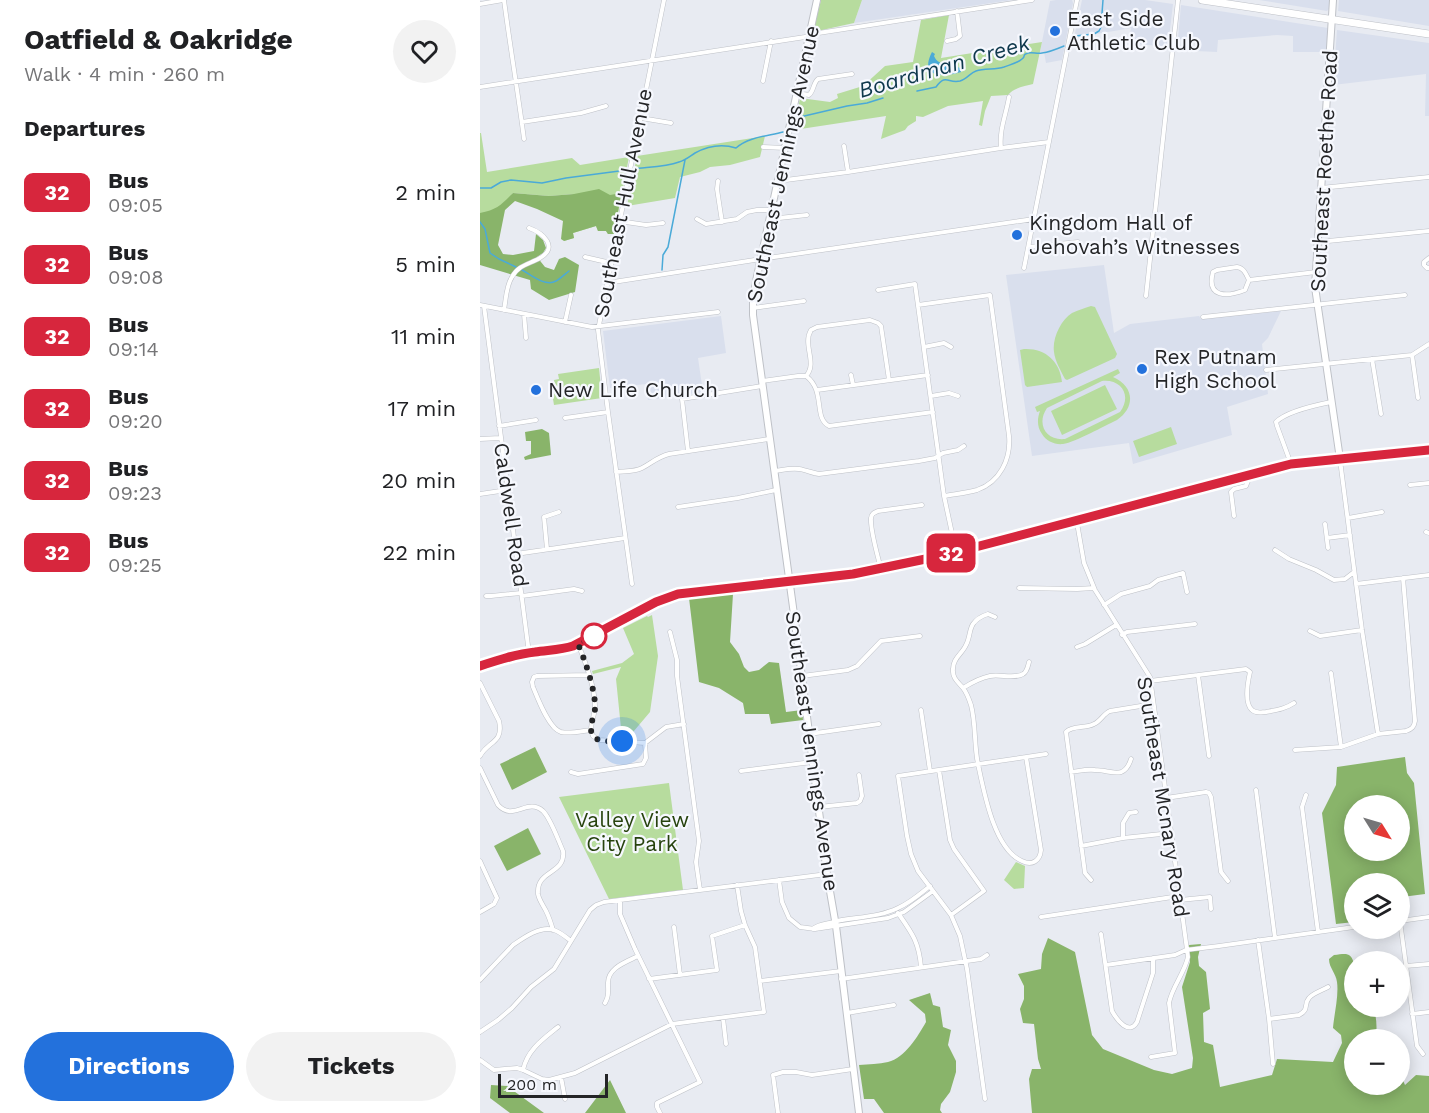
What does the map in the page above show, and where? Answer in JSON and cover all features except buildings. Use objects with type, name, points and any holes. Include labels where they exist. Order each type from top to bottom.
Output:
[{"type":"main road","name":"Southeast Jennings Avenue","points":[[817,0],[761,259],[753,308],[753,325],[859,1113]]},
{"type":"main road","points":[[1202,0],[1429,34]]},
{"type":"main road","name":"Southeast Roethe Road","points":[[1333,0],[1316,292],[1340,459]]},
{"type":"main road","points":[[480,666],[505,658],[562,649],[578,644],[656,602],[678,594],[836,577],[956,552],[1291,464],[1429,450]]},
{"type":"street","points":[[480,4],[503,0],[524,139]]},
{"type":"street","name":"Southeast Hull Avenue","points":[[632,584],[598,327],[664,0]]},
{"type":"street","points":[[480,87],[1032,0]]},
{"type":"street","points":[[1024,268],[1077,0]]},
{"type":"street","points":[[1146,296],[1178,0]]},
{"type":"street","points":[[947,41],[958,39],[960,36],[957,11]]},
{"type":"street","points":[[763,81],[771,41]]},
{"type":"street","points":[[797,93],[810,94],[818,79],[852,74]]},
{"type":"street","points":[[1001,148],[1001,128],[1010,97]]},
{"type":"street","points":[[522,122],[580,113],[606,106]]},
{"type":"street","points":[[641,118],[671,123]]},
{"type":"street","points":[[778,182],[1049,142]]},
{"type":"street","points":[[844,146],[849,172]]},
{"type":"street","points":[[763,147],[785,148]]},
{"type":"street","points":[[1321,188],[1429,177]]},
{"type":"street","points":[[718,181],[722,222]]},
{"type":"street","points":[[697,219],[706,224],[737,219],[752,211],[772,210]]},
{"type":"street","points":[[770,219],[807,215]]},
{"type":"street","points":[[607,283],[1034,219]]},
{"type":"street","points":[[619,220],[646,225],[663,223]]},
{"type":"street","points":[[504,310],[512,277],[521,267],[544,255],[548,246],[544,235],[529,228]]},
{"type":"street","points":[[1318,242],[1429,231]]},
{"type":"street","points":[[1029,247],[1078,242]]},
{"type":"street","points":[[585,257],[611,263]]},
{"type":"street","points":[[1429,258],[1424,262],[1424,266],[1429,268]]},
{"type":"street","points":[[1241,267],[1250,280],[1247,288],[1242,292],[1221,295],[1214,291],[1211,276],[1217,270],[1241,267]]},
{"type":"street","points":[[1250,280],[1316,272]]},
{"type":"street","points":[[878,290],[915,284],[944,496],[956,552]]},
{"type":"street","points":[[565,322],[571,295]]},
{"type":"street","points":[[918,305],[990,295],[1009,436],[1009,454],[1002,471],[990,483],[976,490],[944,496]]},
{"type":"street","points":[[1203,317],[1406,295]]},
{"type":"street","points":[[753,308],[804,301]]},
{"type":"street","points":[[482,305],[590,327],[718,312]]},
{"type":"street","name":"Caldwell Road","points":[[482,305],[529,653]]},
{"type":"street","points":[[524,314],[526,338]]},
{"type":"street","points":[[806,376],[811,367],[807,339],[811,330],[817,327],[870,320],[881,326],[889,380]]},
{"type":"street","points":[[924,347],[944,343],[951,347]]},
{"type":"street","points":[[1266,370],[1412,355],[1429,344]]},
{"type":"street","points":[[1412,355],[1418,398]]},
{"type":"street","points":[[1372,360],[1381,414]]},
{"type":"street","points":[[851,375],[853,386]]},
{"type":"street","points":[[817,390],[928,375]]},
{"type":"street","points":[[688,451],[682,399],[798,376],[806,376],[813,381],[825,425],[933,412]]},
{"type":"street","points":[[931,396],[949,393],[958,396]]},
{"type":"street","points":[[1291,464],[1277,426],[1277,420],[1332,402]]},
{"type":"street","points":[[565,418],[608,412]]},
{"type":"street","points":[[499,426],[536,420]]},
{"type":"street","points":[[480,440],[500,438]]},
{"type":"street","points":[[616,472],[644,468],[661,456],[769,439]]},
{"type":"street","points":[[774,471],[796,469],[819,474],[920,461],[935,458],[964,446]]},
{"type":"street","name":"Southeast Roethe Road","points":[[1340,459],[1378,735]]},
{"type":"street","points":[[1234,516],[1231,492],[1247,484],[1247,475]]},
{"type":"street","points":[[1410,485],[1429,483]]},
{"type":"street","points":[[480,494],[507,490]]},
{"type":"street","points":[[678,507],[776,490]]},
{"type":"street","points":[[881,568],[874,544],[871,518],[873,513],[921,505]]},
{"type":"street","points":[[547,549],[544,518],[560,512]]},
{"type":"street","points":[[1348,518],[1382,512]]},
{"type":"street","name":"Southeast Mcnary Road","points":[[1080,519],[1077,523],[1084,563],[1094,588],[1148,673],[1150,681],[1186,950]]},
{"type":"street","points":[[1325,524],[1328,548]]},
{"type":"street","points":[[1327,538],[1350,535]]},
{"type":"street","points":[[516,554],[625,538]]},
{"type":"street","points":[[1275,550],[1289,560],[1316,570],[1334,580],[1344,579],[1354,572]]},
{"type":"street","points":[[1104,605],[1121,594],[1183,573],[1187,592]]},
{"type":"street","points":[[1356,584],[1429,575]]},
{"type":"street","points":[[1295,750],[1341,747],[1378,735],[1410,730],[1414,726],[1403,578]]},
{"type":"street","points":[[1019,588],[1094,588]]},
{"type":"street","points":[[486,596],[574,589],[582,591]]},
{"type":"street","points":[[995,617],[988,614],[974,622],[965,647],[954,661],[953,674],[972,707],[978,764],[987,802],[1002,844],[1015,858],[1034,863],[1038,860],[1041,850],[1026,757]]},
{"type":"street","points":[[1122,635],[1127,632],[1195,624]]},
{"type":"street","points":[[1077,647],[1116,625]]},
{"type":"street","points":[[1310,631],[1320,636],[1362,630]]},
{"type":"street","points":[[669,632],[677,660],[677,676],[699,842],[696,861],[700,890]]},
{"type":"street","points":[[802,676],[848,670],[857,666],[881,641],[920,636]]},
{"type":"street","points":[[578,644],[585,658],[595,705],[591,730],[593,736],[599,740],[645,743],[666,727],[684,724]]},
{"type":"street","points":[[963,688],[990,676],[1023,675],[1029,662]]},
{"type":"street","points":[[1150,681],[1243,668],[1250,672],[1247,691],[1249,703],[1254,712],[1281,710],[1294,703]]},
{"type":"street","points":[[1331,673],[1341,747]]},
{"type":"street","points":[[589,675],[537,676],[532,682],[555,730],[563,733],[591,730]]},
{"type":"street","points":[[1198,675],[1209,756]]},
{"type":"street","points":[[480,683],[501,728],[498,738],[480,756]]},
{"type":"street","points":[[1091,880],[1085,873],[1066,732],[1068,729],[1094,725],[1110,711],[1153,704]]},
{"type":"street","points":[[921,710],[930,771]]},
{"type":"street","points":[[809,734],[879,724]]},
{"type":"street","points":[[571,772],[578,774],[643,764],[646,758],[645,743]]},
{"type":"street","points":[[985,1099],[967,969],[960,936],[951,915],[918,871],[909,849],[898,776],[1046,754]]},
{"type":"street","points":[[1071,772],[1093,770],[1122,772],[1131,759]]},
{"type":"street","points":[[741,771],[813,762]]},
{"type":"street","points":[[480,768],[501,809],[513,812],[535,807],[545,813],[551,825],[563,856],[560,865],[545,875],[538,895],[553,930]]},
{"type":"street","points":[[939,770],[950,840],[984,891],[951,915]]},
{"type":"street","points":[[819,807],[860,801],[862,796],[859,775]]},
{"type":"street","points":[[1256,790],[1275,938]]},
{"type":"street","points":[[1166,798],[1209,793],[1221,872],[1228,881]]},
{"type":"street","points":[[1306,795],[1302,807],[1318,932]]},
{"type":"street","points":[[1124,838],[1123,823],[1129,813],[1136,813]]},
{"type":"street","points":[[1081,846],[1171,833]]},
{"type":"street","points":[[480,861],[497,895],[494,904],[480,912]]},
{"type":"street","points":[[480,1032],[498,1020],[531,987],[551,972],[592,908],[601,903],[827,874]]},
{"type":"street","points":[[779,880],[782,902],[789,918],[800,927],[813,928],[897,912],[931,889]]},
{"type":"street","points":[[480,1060],[494,1070],[517,1068],[549,1080],[575,1073],[672,1024],[764,1012],[755,947],[745,925],[737,885]]},
{"type":"street","points":[[1041,917],[1180,898],[1210,897],[1212,909]]},
{"type":"street","points":[[620,900],[620,914],[638,956],[700,1082],[657,1103],[660,1113]]},
{"type":"street","points":[[897,912],[916,939],[921,967]]},
{"type":"street","points":[[1410,920],[1429,917]]},
{"type":"street","points":[[649,979],[717,970],[712,936],[745,925]]},
{"type":"street","points":[[674,927],[680,975]]},
{"type":"street","points":[[1106,965],[1175,955],[1186,950],[1344,928]]},
{"type":"street","points":[[480,980],[506,951],[542,929],[553,930],[571,941]]},
{"type":"street","points":[[1101,934],[1112,1011],[1126,1027],[1134,1026],[1153,973],[1153,958]]},
{"type":"street","points":[[1258,940],[1274,1064]]},
{"type":"street","points":[[1151,1057],[1175,1053],[1169,1003],[1187,961],[1186,950]]},
{"type":"street","points":[[760,981],[965,962],[981,959],[987,955]]},
{"type":"street","points":[[605,1003],[609,997],[607,981],[610,973],[638,956]]},
{"type":"street","points":[[1410,966],[1429,964]]},
{"type":"street","points":[[1269,1019],[1303,1013],[1309,997],[1328,987]]},
{"type":"street","points":[[1410,998],[1417,1046],[1423,1054]]},
{"type":"street","points":[[846,1013],[894,1005]]},
{"type":"street","points":[[1412,1014],[1429,1012]]},
{"type":"street","points":[[723,1018],[726,1044]]},
{"type":"street","points":[[523,1070],[535,1046],[558,1027]]},
{"type":"street","points":[[778,1113],[773,1075],[796,1072],[812,1075],[853,1069]]},
{"type":"street","points":[[561,1077],[565,1099]]},
{"type":"shaded area","points":[[862,0],[1012,0],[854,23]]},
{"type":"shaded area","points":[[1072,0],[1073,3],[1062,60],[1046,63],[1044,52],[1040,52],[1050,1]]},
{"type":"shaded area","points":[[1082,0],[1145,0],[1173,4],[1168,47],[1129,43],[1131,28],[1074,38]]},
{"type":"shaded area","points":[[1259,0],[1329,0],[1329,9],[1327,11]]},
{"type":"shaded area","points":[[1339,0],[1429,0],[1429,26],[1338,11]]},
{"type":"shaded area","points":[[1181,5],[1328,28],[1326,52],[1293,52],[1293,36],[1277,35],[1218,40],[1217,52],[1196,51],[1197,41],[1178,39]]},
{"type":"shaded area","points":[[1337,30],[1429,43],[1429,116],[1425,116],[1426,74],[1333,85]]},
{"type":"shaded area","name":"Rex Putnam High School","points":[[1104,265],[1114,333],[1130,324],[1199,316],[1201,319],[1281,311],[1268,338],[1262,344],[1268,394],[1227,407],[1232,435],[1133,464],[1129,443],[1032,456],[1006,275]]},
{"type":"shaded area","points":[[721,316],[726,353],[698,358],[703,392],[648,400],[646,384],[610,388],[603,331]]},
{"type":"green space","points":[[821,0],[862,0],[854,23],[813,32]]},
{"type":"green space","points":[[949,15],[941,58],[1042,42],[1033,84],[1016,89],[1008,95],[991,96],[982,126],[979,125],[983,101],[948,106],[923,117],[916,116],[916,121],[905,130],[881,139],[886,116],[794,130],[800,98],[830,102],[838,98],[837,94],[863,86],[885,66],[913,62],[921,20]]},
{"type":"green space","points":[[480,133],[487,172],[572,158],[580,165],[629,157],[614,234],[598,231],[596,226],[573,233],[574,238],[564,241],[574,194],[549,196],[513,193],[480,235]]},
{"type":"green space","points":[[765,136],[760,157],[730,165],[710,167],[680,177],[675,198],[627,206],[637,156]]},
{"type":"green space","points":[[599,189],[610,195],[621,195],[614,234],[598,231],[596,226],[573,233],[574,238],[564,241],[561,239],[563,221],[515,201],[505,210],[498,245],[503,254],[513,255],[534,251],[536,234],[543,240],[546,248],[537,257],[545,267],[554,270],[559,259],[565,257],[579,265],[575,292],[549,300],[531,289],[530,280],[480,265],[480,213],[499,206],[513,193],[549,196]]},
{"type":"green space","points":[[1091,306],[1095,307],[1117,354],[1115,358],[1067,380],[1055,355],[1056,335],[1068,316]]},
{"type":"green space","points":[[1020,350],[1039,351],[1050,357],[1058,368],[1062,382],[1027,387]]},
{"type":"green space","points":[[599,368],[602,398],[554,405],[551,387],[555,386],[554,380],[559,379],[558,374]]},
{"type":"green space","points":[[1118,369],[1120,373],[1113,377],[1125,386],[1130,397],[1127,409],[1117,420],[1063,444],[1046,439],[1038,426],[1040,411],[1037,412],[1035,407]],"holes":[[[1102,381],[1109,381],[1120,386],[1125,395],[1120,412],[1065,439],[1058,439],[1048,434],[1042,420],[1047,408]]]},
{"type":"green space","points":[[1105,385],[1117,409],[1062,435],[1051,411]]},
{"type":"green space","points":[[1171,427],[1177,444],[1139,457],[1133,441]]},
{"type":"green space","points":[[542,429],[549,433],[551,455],[525,460],[524,457],[531,454],[531,441],[526,441],[525,432]]},
{"type":"green space","points":[[733,594],[730,642],[749,672],[759,670],[769,662],[779,663],[786,712],[802,710],[803,720],[771,724],[769,714],[745,714],[743,703],[719,688],[699,682],[689,598]]},
{"type":"green space","points":[[652,615],[658,656],[650,712],[628,738],[622,738],[616,679],[621,667],[593,674],[592,671],[622,663],[634,654],[623,628]]},
{"type":"green space","points":[[535,747],[547,772],[512,790],[500,764]]},
{"type":"green space","points":[[1405,757],[1407,773],[1414,783],[1425,894],[1410,896],[1410,873],[1344,873],[1344,923],[1336,924],[1322,813],[1336,785],[1337,767]]},
{"type":"green space","name":"Valley View City Park","points":[[669,783],[683,890],[609,899],[559,797]]},
{"type":"green space","points":[[528,828],[541,854],[507,871],[494,846]]},
{"type":"green space","points":[[1016,862],[1025,866],[1024,888],[1014,889],[1004,880]]},
{"type":"green space","points":[[1048,938],[1075,952],[1092,1035],[1103,1049],[1154,1070],[1172,1074],[1192,1068],[1193,1058],[1182,987],[1190,962],[1189,945],[1201,944],[1198,957],[1199,966],[1206,972],[1210,1009],[1203,1013],[1204,1042],[1213,1045],[1220,1087],[1272,1075],[1277,1059],[1333,1062],[1342,1043],[1341,1035],[1333,1028],[1337,987],[1329,959],[1334,955],[1344,954],[1344,1017],[1376,1017],[1377,1027],[1377,1029],[1344,1029],[1344,1095],[1410,1095],[1410,1080],[1416,1075],[1429,1076],[1429,1113],[1032,1113],[1029,1079],[1032,1069],[1041,1069],[1034,1024],[1023,1023],[1020,1009],[1024,999],[1024,986],[1018,974],[1041,969],[1042,954]]},
{"type":"green space","points":[[930,993],[933,1005],[940,1007],[943,1027],[951,1030],[948,1045],[956,1061],[956,1072],[950,1092],[941,1104],[942,1113],[884,1113],[874,1099],[864,1099],[859,1065],[888,1062],[905,1051],[926,1022],[925,1014],[909,1000]]},
{"type":"green space","points":[[610,1080],[626,1113],[585,1113]]},
{"type":"green space","points":[[491,1085],[507,1086],[544,1113],[510,1113],[490,1098]]},
{"type":"water","points":[[932,52],[936,60],[954,65],[961,69],[961,72],[940,75],[930,71],[928,67]]},
{"type":"waterway","name":"Boardman Creek","points":[[1075,36],[1094,34],[1099,31],[1103,0]]},
{"type":"waterway","name":"Boardman Creek","points":[[917,91],[936,87],[945,80],[960,81],[976,71],[1004,67],[1018,62],[1028,53],[1045,53],[1064,46]]},
{"type":"waterway","name":"Boardman Creek","points":[[796,121],[800,117],[883,98]]},
{"type":"waterway","points":[[633,169],[674,164],[705,149],[716,146],[736,148],[752,139],[783,132]]},
{"type":"waterway","points":[[662,270],[663,255],[668,247],[685,160]]},
{"type":"waterway","points":[[480,188],[491,188],[501,182],[511,180],[542,183],[627,170]]},
{"type":"waterway","points":[[480,222],[485,229],[490,253],[516,267]]},
{"type":"waterway","points":[[522,270],[547,283],[556,281],[569,271]]},
{"type":"bus line","name":"32","points":[[480,666],[518,655],[573,646],[656,602],[678,594],[853,574],[945,555],[1291,464],[1429,450]]},
{"type":"place","name":"East Side Athletic Club","points":[[1055,31]]},
{"type":"place","name":"Kingdom Hall of Jehovah’s Witnesses","points":[[1017,235]]},
{"type":"place","name":"Rex Putnam High School","points":[[1142,369]]},
{"type":"place","name":"New Life Church","points":[[536,390]]},
{"type":"route","points":[[594,636],[578,644],[585,658],[595,700],[591,730],[593,736],[599,740],[622,741]]}]
